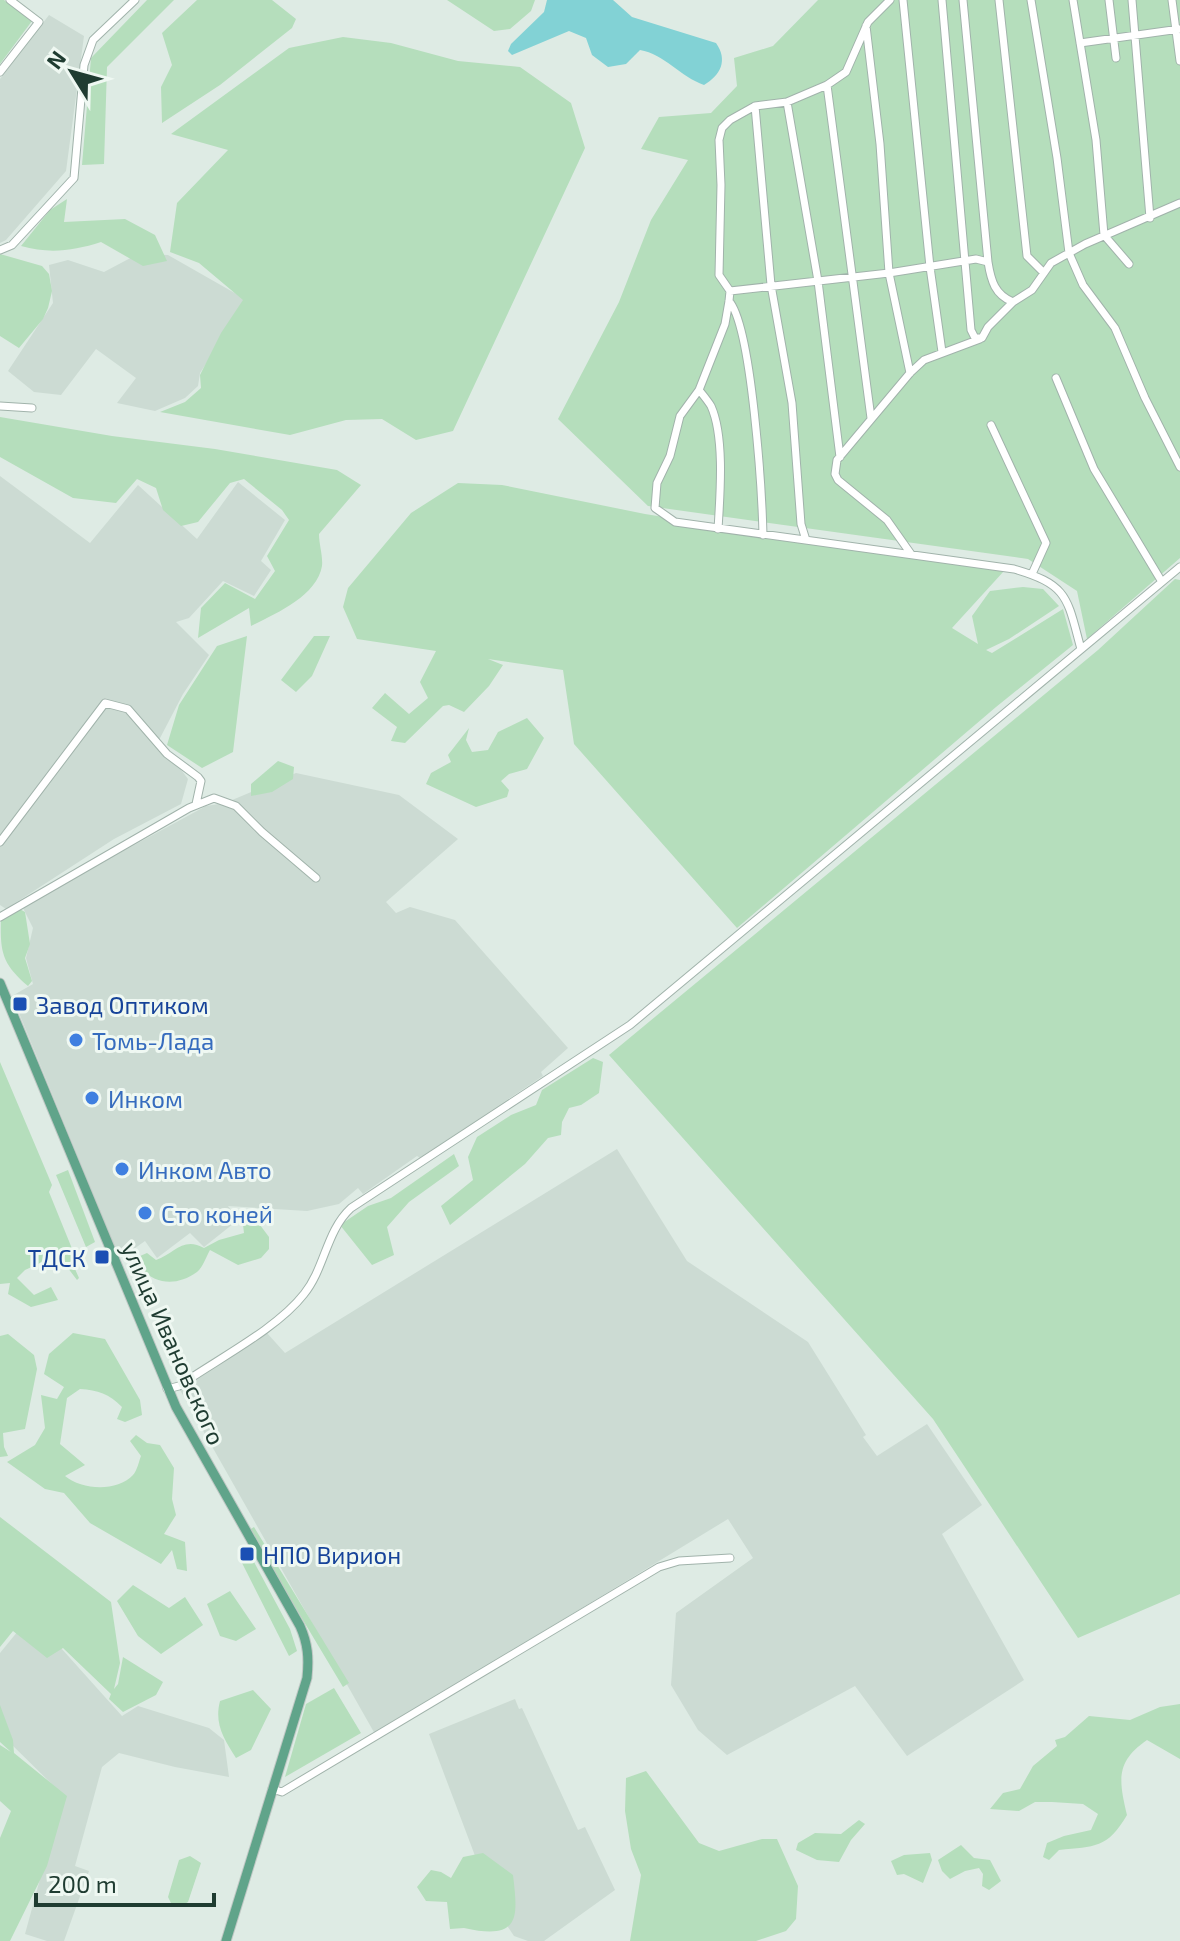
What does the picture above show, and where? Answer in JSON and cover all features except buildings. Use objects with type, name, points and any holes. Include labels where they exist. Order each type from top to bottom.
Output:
[{"type":"main road","name":"улица Ивановского","points":[[0,983],[167,1389],[192,1440],[307,1643],[307,1678],[226,1941]]},
{"type":"street","points":[[0,72],[39,22],[10,0]]},
{"type":"street","points":[[0,250],[12,245],[74,178],[84,65],[93,40],[135,0]]},
{"type":"street","points":[[890,0],[868,22],[846,72],[827,85],[787,102],[755,106],[724,124],[719,140],[719,275],[730,291],[725,324],[699,390],[680,416],[670,456],[657,483],[655,508],[675,522],[1032,574],[1054,584],[1067,598],[1081,649]]},
{"type":"street","points":[[903,0],[930,267],[942,352]]},
{"type":"street","points":[[942,0],[971,330],[975,338],[982,338]]},
{"type":"street","points":[[963,0],[988,262],[992,284],[1002,298],[1013,302]]},
{"type":"street","points":[[999,0],[1027,256],[1044,273]]},
{"type":"street","points":[[1031,0],[1069,253],[1083,285],[1115,328],[1145,398],[1180,467]]},
{"type":"street","points":[[1073,0],[1096,140],[1104,235],[1129,264]]},
{"type":"street","points":[[1109,0],[1116,58]]},
{"type":"street","points":[[1132,0],[1150,218]]},
{"type":"street","points":[[1172,0],[1180,61]]},
{"type":"street","points":[[868,22],[889,273],[910,373]]},
{"type":"street","points":[[1080,43],[1178,30]]},
{"type":"street","points":[[827,85],[871,418]]},
{"type":"street","points":[[787,102],[818,281],[840,457]]},
{"type":"street","points":[[755,106],[771,285],[792,403],[801,524],[806,540]]},
{"type":"street","points":[[911,554],[887,520],[838,480],[835,467],[840,457],[924,360],[982,338],[988,327],[1013,302],[1032,290],[1051,263],[1104,235],[1180,203]]},
{"type":"street","points":[[730,291],[889,273],[963,260],[988,262]]},
{"type":"street","points":[[729,301],[734,306],[744,338],[762,491],[763,535]]},
{"type":"street","points":[[1056,378],[1094,469],[1162,582]]},
{"type":"street","points":[[699,390],[711,407],[716,432],[722,481],[718,529]]},
{"type":"street","points":[[0,406],[32,408]]},
{"type":"street","points":[[991,425],[1046,543],[1032,574]]},
{"type":"street","points":[[167,1389],[179,1386],[292,1307],[312,1284],[336,1226],[351,1208],[630,1025],[1180,567]]},
{"type":"street","points":[[0,842],[105,703],[128,709],[167,754],[198,777],[201,781],[196,804]]},
{"type":"street","points":[[0,917],[196,804],[214,798],[236,806],[316,878]]},
{"type":"street","points":[[272,1789],[282,1792],[659,1567],[679,1561],[730,1558]]},
{"type":"shaded area","points":[[49,15],[84,36],[66,171],[0,243],[0,79]]},
{"type":"shaded area","points":[[138,254],[168,255],[247,300],[200,373],[198,386],[185,398],[155,411],[117,403],[136,378],[96,349],[61,395],[34,392],[8,371],[53,303],[49,265],[68,260],[104,272]]},
{"type":"shaded area","points":[[0,476],[90,543],[138,485],[197,539],[238,482],[285,520],[261,561],[271,570],[254,596],[223,581],[189,618],[176,622],[209,655],[183,694],[159,740],[188,779],[181,804],[114,839],[6,909],[0,905]]},
{"type":"shaded area","points":[[296,773],[399,795],[458,839],[386,902],[396,913],[410,907],[455,920],[568,1048],[541,1072],[543,1076],[363,1194],[358,1188],[339,1204],[307,1211],[228,1206],[238,1220],[204,1247],[190,1233],[157,1258],[145,1241],[131,1251],[117,1252],[12,996],[33,984],[26,958],[33,928],[22,906],[206,806],[225,803]]},
{"type":"shaded area","points":[[617,1149],[687,1261],[808,1342],[877,1456],[927,1424],[982,1505],[942,1534],[1024,1680],[907,1756],[855,1686],[727,1755],[698,1730],[671,1685],[676,1613],[753,1558],[728,1519],[375,1734],[180,1390],[267,1333],[285,1353]]},
{"type":"shaded area","points":[[18,1631],[61,1648],[122,1716],[138,1706],[209,1728],[224,1740],[229,1777],[119,1753],[102,1767],[75,1866],[89,1871],[64,1941],[47,1941],[25,1934],[63,1795],[8,1741],[0,1715],[0,1653]]},
{"type":"shaded area","points":[[515,1699],[519,1709],[522,1708],[578,1830],[585,1827],[615,1890],[544,1941],[528,1941],[514,1936],[494,1906],[429,1734]]},
{"type":"green space","points":[[0,0],[32,21],[0,64]]},
{"type":"green space","points":[[147,0],[174,0],[107,67],[104,164],[82,165],[91,58]]},
{"type":"green space","points":[[197,0],[272,0],[296,19],[292,28],[220,85],[162,123],[161,87],[172,65],[162,33]]},
{"type":"green space","points":[[447,0],[535,0],[531,11],[510,29],[494,31]]},
{"type":"green space","points":[[818,0],[1180,0],[1180,558],[1087,639],[1077,591],[1028,559],[648,506],[558,419],[619,302],[651,220],[688,160],[641,149],[659,117],[711,113],[737,86],[734,58],[773,46]]},
{"type":"green space","points":[[343,37],[391,43],[458,61],[520,67],[571,103],[585,148],[453,431],[416,440],[382,419],[346,420],[290,435],[160,412],[185,402],[201,388],[200,375],[221,333],[243,300],[199,263],[170,252],[177,203],[228,150],[171,134],[289,48]]},
{"type":"green space","points":[[67,199],[64,222],[125,219],[155,235],[167,261],[143,266],[101,242],[61,250],[21,246],[50,210]]},
{"type":"green space","points":[[0,254],[42,266],[49,274],[52,291],[48,308],[43,319],[19,348],[0,336]]},
{"type":"green space","points":[[0,417],[337,470],[361,485],[319,534],[322,566],[318,577],[304,595],[251,626],[249,608],[198,638],[201,608],[225,583],[255,599],[275,571],[267,556],[289,520],[282,510],[244,479],[230,483],[198,522],[181,526],[163,510],[156,488],[137,479],[116,503],[73,498],[0,457]]},
{"type":"green space","points":[[458,483],[502,485],[645,514],[1004,571],[952,628],[978,644],[972,616],[990,591],[1023,587],[1043,589],[1059,606],[1009,639],[986,650],[992,653],[1063,609],[1073,645],[737,928],[574,744],[563,670],[488,659],[503,665],[489,686],[464,712],[449,705],[443,706],[405,743],[391,741],[397,727],[372,708],[385,693],[409,714],[428,698],[420,682],[436,651],[357,639],[343,607],[348,588],[411,513]]},
{"type":"green space","points":[[1175,579],[1180,580],[1180,1594],[1078,1638],[933,1419],[609,1055],[1098,650]]},
{"type":"green space","points":[[247,636],[233,752],[202,768],[167,745],[179,705],[217,646]]},
{"type":"green space","points":[[314,636],[330,636],[312,676],[296,692],[281,680]]},
{"type":"green space","points":[[527,718],[544,738],[527,769],[509,774],[501,781],[509,790],[507,797],[476,807],[426,784],[431,773],[451,762],[448,755],[469,728],[466,740],[472,752],[488,750],[498,732]]},
{"type":"green space","points":[[278,761],[294,767],[293,779],[272,792],[251,796],[251,784]]},
{"type":"green space","points":[[16,907],[25,912],[30,944],[25,958],[32,981],[28,986],[7,963],[2,947],[1,916]]},
{"type":"green space","points":[[593,1058],[603,1062],[599,1093],[581,1105],[569,1108],[562,1122],[561,1135],[548,1138],[525,1164],[450,1225],[441,1206],[473,1180],[468,1157],[477,1137],[511,1115],[536,1105],[542,1090]]},
{"type":"green space","points":[[0,1062],[52,1185],[49,1192],[75,1256],[79,1278],[77,1280],[58,1255],[25,1270],[17,1278],[34,1295],[51,1287],[58,1300],[31,1307],[8,1294],[10,1283],[0,1284]]},
{"type":"green space","points":[[454,1154],[459,1166],[409,1202],[387,1227],[394,1255],[372,1265],[340,1225],[368,1206],[391,1198]]},
{"type":"green space","points":[[68,1170],[95,1242],[86,1247],[56,1175]]},
{"type":"green space","points":[[251,1213],[269,1237],[269,1249],[261,1258],[238,1265],[210,1250],[197,1272],[172,1282],[148,1275],[136,1262],[147,1253],[156,1260],[184,1245],[204,1248],[244,1233],[242,1216]]},
{"type":"green space","points":[[73,1333],[105,1339],[140,1400],[142,1415],[125,1422],[117,1419],[122,1407],[108,1396],[92,1390],[80,1389],[67,1398],[60,1444],[85,1465],[65,1476],[90,1486],[118,1484],[133,1475],[138,1466],[141,1456],[130,1441],[136,1435],[147,1443],[160,1445],[174,1468],[172,1499],[176,1515],[164,1534],[185,1542],[187,1571],[177,1569],[172,1550],[161,1564],[90,1523],[64,1493],[45,1489],[7,1462],[35,1445],[45,1428],[41,1395],[57,1399],[64,1387],[44,1374],[49,1354]]},
{"type":"green space","points":[[8,1334],[34,1355],[37,1369],[25,1429],[3,1433],[8,1456],[0,1457],[0,1336]]},
{"type":"green space","points":[[0,1517],[111,1602],[120,1663],[114,1689],[118,1684],[123,1657],[163,1682],[156,1695],[123,1712],[109,1699],[111,1694],[63,1648],[47,1658],[13,1631],[0,1647]]},
{"type":"green space","points":[[254,1527],[349,1683],[343,1687],[249,1530]]},
{"type":"green space","points":[[246,1547],[290,1629],[297,1651],[289,1656],[239,1557]]},
{"type":"green space","points":[[133,1585],[169,1608],[185,1597],[203,1625],[161,1654],[138,1636],[117,1601]]},
{"type":"green space","points":[[230,1591],[256,1629],[236,1641],[220,1636],[207,1604]]},
{"type":"green space","points":[[334,1688],[361,1733],[285,1777],[306,1704]]},
{"type":"green space","points":[[253,1690],[271,1709],[251,1750],[236,1758],[219,1724],[220,1701]]},
{"type":"green space","points":[[1180,1704],[1180,1759],[1147,1740],[1129,1756],[1124,1764],[1121,1782],[1127,1815],[1113,1834],[1099,1844],[1059,1850],[1049,1860],[1043,1857],[1047,1843],[1091,1830],[1098,1814],[1083,1804],[1035,1802],[1019,1811],[990,1809],[1003,1793],[1020,1789],[1033,1766],[1057,1746],[1055,1740],[1065,1737],[1089,1716],[1130,1720],[1160,1707]]},
{"type":"green space","points":[[0,1705],[13,1740],[14,1753],[67,1796],[47,1866],[10,1941],[0,1941],[0,1838],[11,1811],[0,1801],[0,1745],[11,1752],[0,1742]]},
{"type":"green space","points":[[646,1771],[699,1843],[719,1851],[762,1839],[777,1839],[798,1886],[796,1919],[786,1931],[756,1941],[630,1941],[641,1875],[631,1849],[625,1811],[626,1778]]},
{"type":"green space","points":[[859,1820],[865,1824],[851,1840],[839,1862],[817,1860],[796,1850],[798,1843],[815,1833],[841,1834]]},
{"type":"green space","points":[[961,1845],[974,1858],[990,1860],[1001,1881],[989,1890],[982,1886],[983,1874],[979,1868],[950,1879],[942,1871],[938,1860]]},
{"type":"green space","points":[[483,1853],[513,1875],[515,1914],[512,1922],[496,1931],[450,1929],[447,1902],[426,1901],[417,1887],[431,1870],[451,1878],[463,1857]]},
{"type":"green space","points":[[930,1853],[932,1860],[923,1883],[904,1874],[897,1875],[891,1861],[904,1855]]},
{"type":"green space","points":[[190,1856],[201,1863],[188,1902],[181,1906],[171,1903],[168,1897],[179,1860]]},
{"type":"water","points":[[547,0],[613,0],[632,17],[716,43],[722,55],[721,67],[715,77],[704,85],[657,56],[640,50],[626,64],[608,67],[592,55],[586,38],[569,31],[512,55],[508,51],[511,44],[544,12]]},
{"type":"place","name":"Завод Оптиком","points":[[20,1004]]},
{"type":"place","name":"Томь-Лада","points":[[76,1040]]},
{"type":"place","name":"Инком","points":[[92,1098]]},
{"type":"place","name":"Инком Авто","points":[[122,1169]]},
{"type":"place","name":"Сто коней","points":[[145,1213]]},
{"type":"place","name":"ТДСК","points":[[102,1257]]},
{"type":"place","name":"НПО Вирион","points":[[247,1554]]}]
